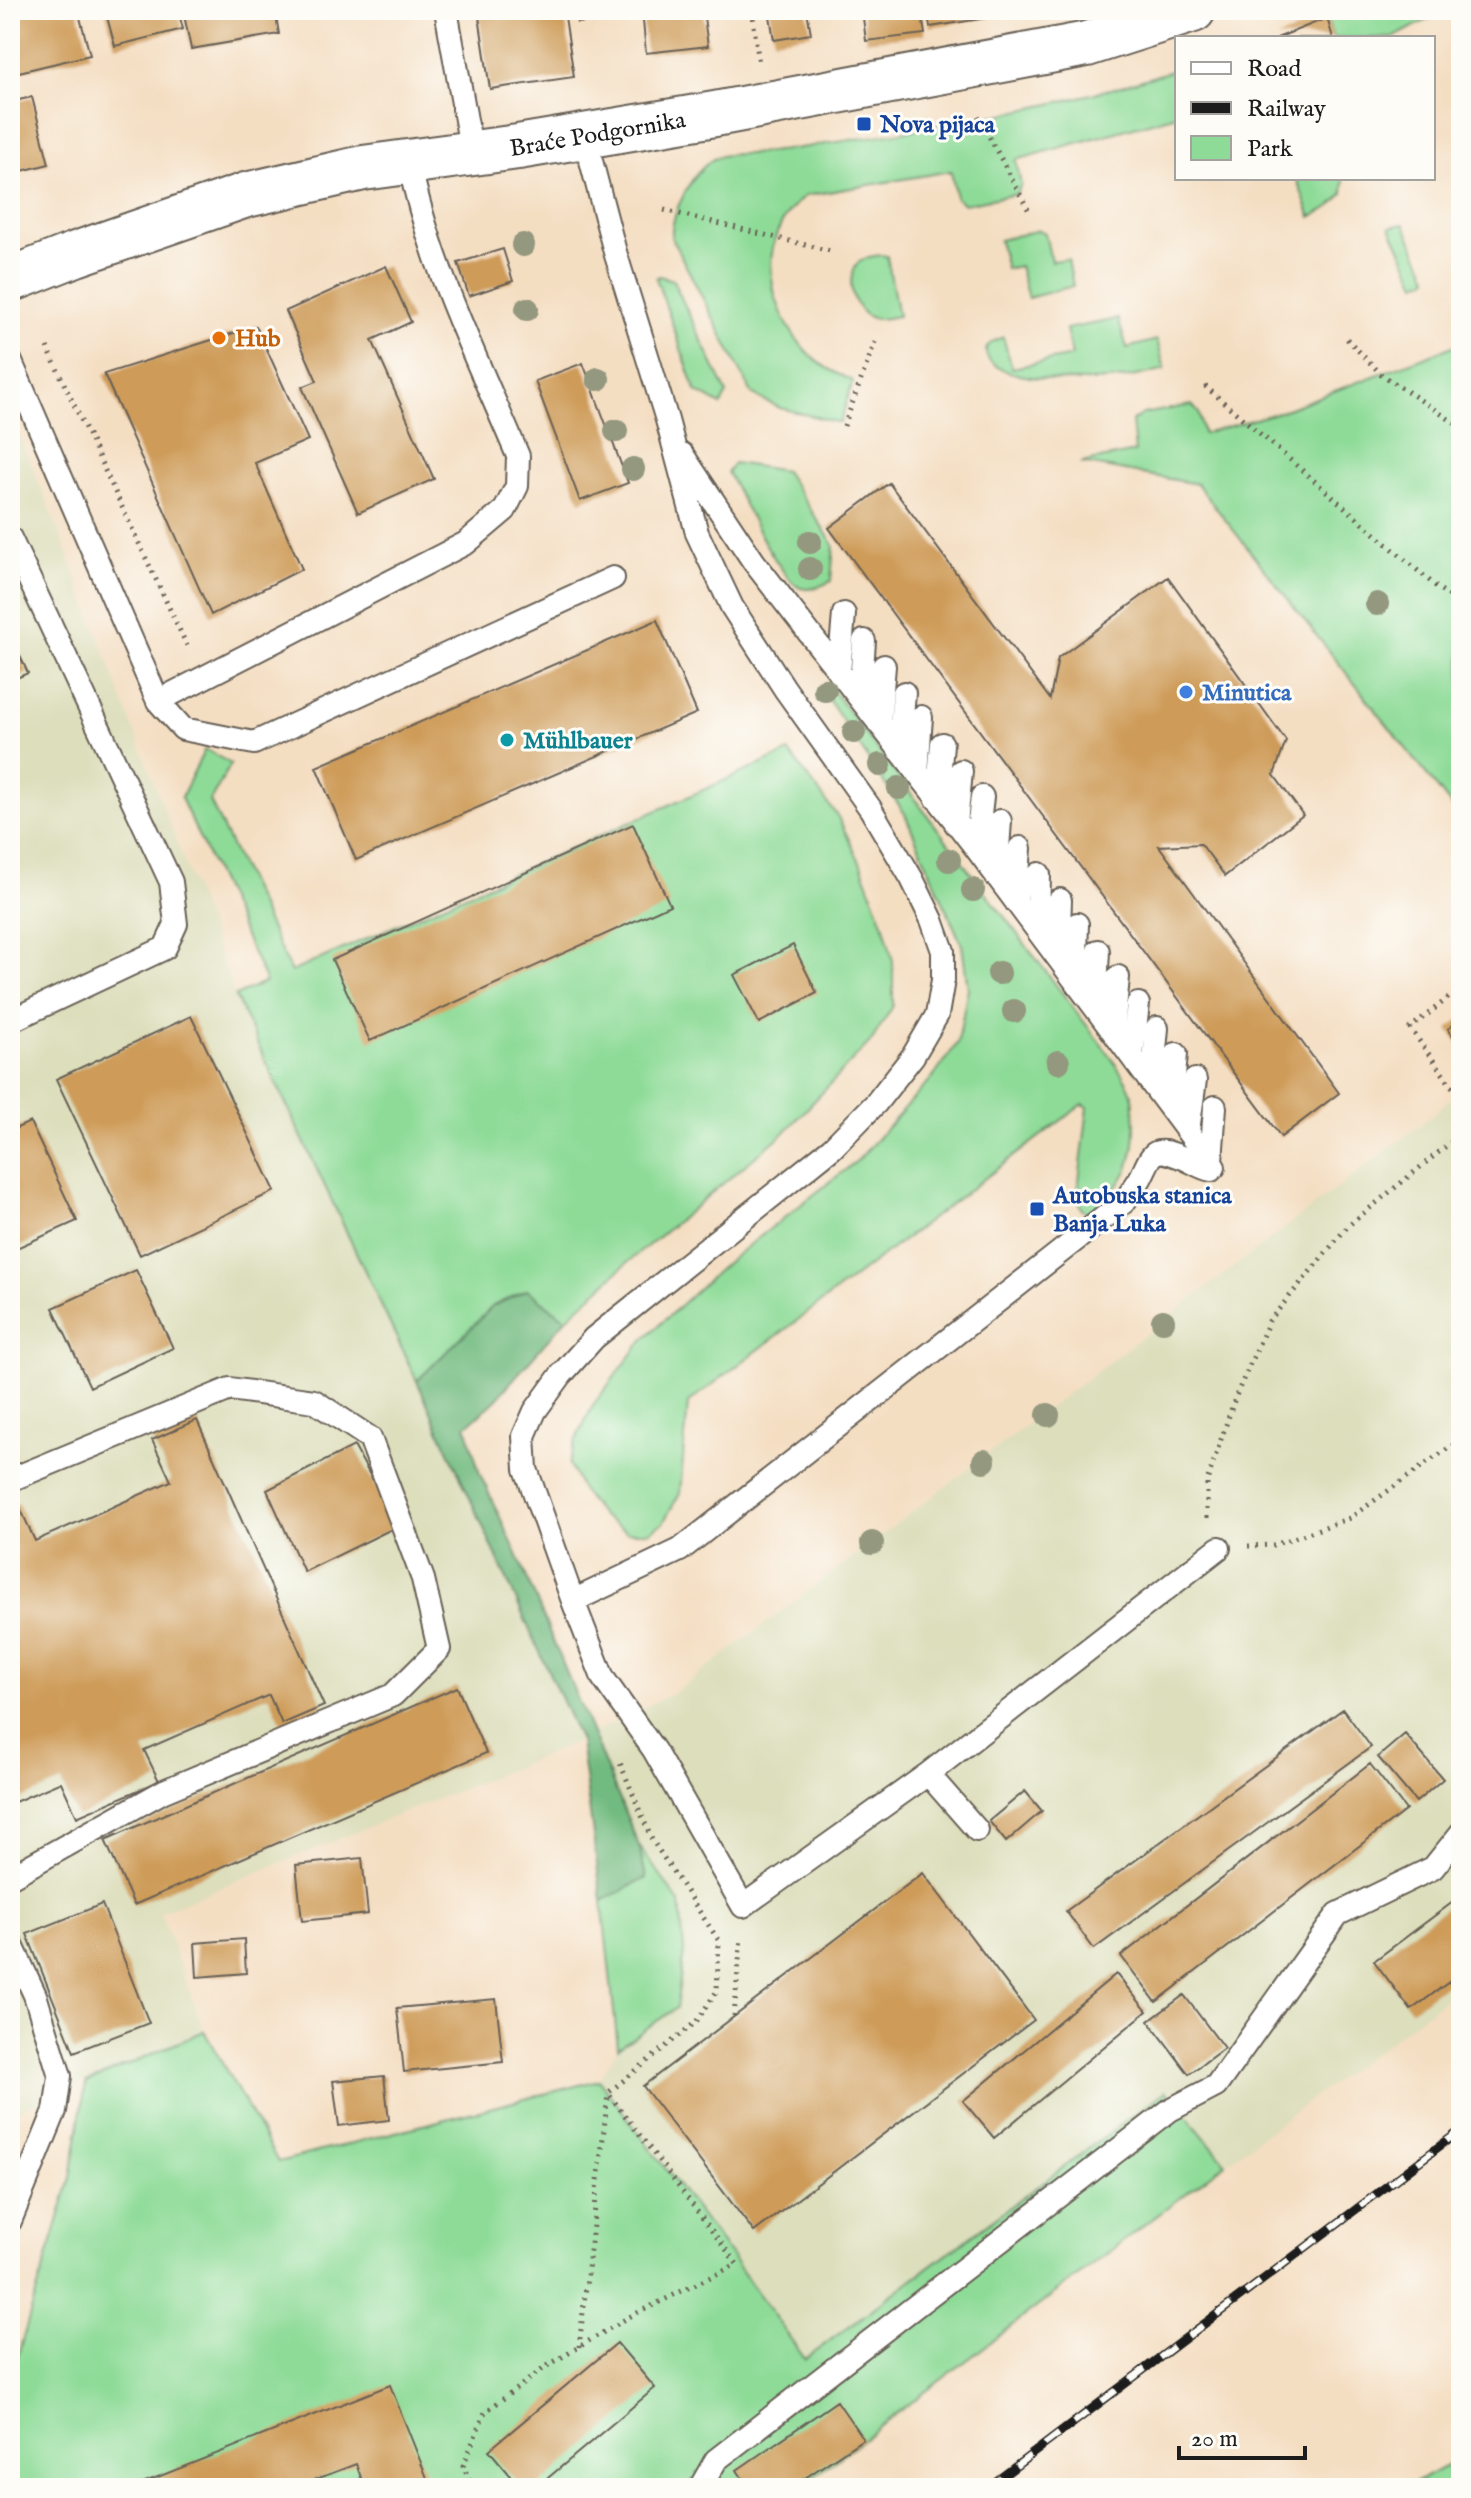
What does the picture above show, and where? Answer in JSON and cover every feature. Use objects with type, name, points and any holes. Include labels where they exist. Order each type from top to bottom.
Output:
[{"type":"street","name":"Braće Podgornika","points":[[10,280],[246,195],[363,168],[518,147],[715,114],[1087,44],[1193,10]]},
{"type":"lane","points":[[446,10],[472,153]]},
{"type":"lane","points":[[584,134],[619,267],[672,438],[697,533],[732,607],[785,689],[870,808],[912,879],[943,951],[943,980],[937,1015],[913,1056],[876,1103],[832,1148],[594,1338],[561,1375],[535,1411],[524,1436],[526,1469],[603,1678],[654,1750],[743,1906],[928,1774],[1219,1548]]},
{"type":"lane","points":[[158,701],[466,543],[505,510],[517,486],[518,456],[442,274],[418,205],[409,161]]},
{"type":"lane","points":[[10,360],[158,701],[183,729],[254,743],[613,578]]},
{"type":"lane","points":[[573,1601],[680,1550],[1124,1202],[1141,1178],[1150,1156],[1156,1152],[1176,1155],[1204,1169],[1214,1167],[976,848],[754,562],[672,438]]},
{"type":"lane","points":[[10,538],[171,882],[176,924],[165,948],[10,1021]]},
{"type":"lane","points":[[839,672],[844,614]]},
{"type":"lane","points":[[860,699],[864,641]]},
{"type":"lane","points":[[879,724],[884,666]]},
{"type":"lane","points":[[899,750],[904,693]]},
{"type":"lane","points":[[917,773],[921,717]]},
{"type":"lane","points":[[937,799],[942,744]]},
{"type":"lane","points":[[956,824],[961,771]]},
{"type":"lane","points":[[976,848],[982,797]]},
{"type":"lane","points":[[996,876],[1000,821]]},
{"type":"lane","points":[[1016,902],[1020,848]]},
{"type":"lane","points":[[1038,931],[1039,874]]},
{"type":"lane","points":[[1058,958],[1060,900]]},
{"type":"lane","points":[[1075,981],[1077,924]]},
{"type":"lane","points":[[1095,1006],[1098,951]]},
{"type":"lane","points":[[1113,1030],[1118,977]]},
{"type":"lane","points":[[1132,1055],[1138,1004]]},
{"type":"lane","points":[[1152,1083],[1157,1028]]},
{"type":"lane","points":[[1171,1108],[1176,1054]]},
{"type":"lane","points":[[1188,1131],[1195,1080]]},
{"type":"lane","points":[[1211,1161],[1215,1107]]},
{"type":"lane","points":[[10,1480],[230,1389],[314,1401],[370,1438],[423,1579],[439,1649],[393,1695],[164,1791],[10,1877]]},
{"type":"lane","points":[[928,1774],[977,1830]]},
{"type":"lane","points":[[700,2488],[716,2460],[1170,2110],[1216,2086],[1338,1914],[1433,1868],[1461,1833]]},
{"type":"lane","points":[[10,1941],[35,1995],[60,2076],[55,2111],[10,2221]]},
{"type":"path","points":[[752,10],[761,78]]},
{"type":"path","points":[[978,116],[1029,211]]},
{"type":"path","points":[[664,210],[834,252]]},
{"type":"path","points":[[1347,339],[1381,374],[1461,427]]},
{"type":"path","points":[[844,426],[875,342]]},
{"type":"path","points":[[47,347],[201,679]]},
{"type":"path","points":[[1205,386],[1439,589],[1461,603]]},
{"type":"path","points":[[1461,988],[1410,1028],[1461,1099]]},
{"type":"path","points":[[1461,1134],[1348,1226],[1269,1321],[1235,1398],[1207,1481],[1207,1521],[1219,1548],[1274,1545],[1350,1518],[1461,1439]]},
{"type":"path","points":[[579,2347],[608,2093],[696,2022],[717,1991],[719,1941],[652,1840],[619,1762]]},
{"type":"path","points":[[734,2016],[743,1906]]},
{"type":"path","points":[[473,2488],[463,2466],[485,2412],[547,2366],[629,2317],[737,2264],[608,2093]]},
{"type":"shaded area","points":[[10,415],[51,511],[235,996],[417,1381],[580,1741],[160,1912],[204,2031],[10,2114]]},
{"type":"shaded area","points":[[1450,1098],[1461,1107],[1461,1987],[1226,2163],[1166,2091],[805,2360],[599,2080],[618,2048],[676,2008],[680,1903],[639,1846],[593,1733],[677,1691],[1437,1112]]},
{"type":"green space","points":[[1332,10],[1445,10],[1397,36],[1332,36],[1327,18]]},
{"type":"green space","points":[[1175,70],[1175,116],[1016,160],[1021,185],[1016,194],[964,204],[956,198],[951,171],[805,196],[788,213],[777,232],[772,253],[776,296],[784,318],[810,355],[825,367],[853,381],[840,423],[780,408],[753,395],[672,239],[675,217],[685,192],[709,162],[723,156],[805,147],[1015,112]]},
{"type":"green space","points":[[1297,180],[1344,180],[1343,194],[1330,207],[1311,217]]},
{"type":"green space","points":[[1404,224],[1429,278],[1417,283],[1390,227]]},
{"type":"green space","points":[[1039,230],[1045,233],[1051,261],[1068,259],[1073,286],[1028,298],[1019,266],[1006,269],[999,240]]},
{"type":"green space","points":[[887,256],[898,316],[878,319],[865,315],[860,309],[851,286],[854,270],[860,261]]},
{"type":"green space","points":[[656,278],[673,280],[727,393],[721,405],[696,391]]},
{"type":"green space","points":[[1118,319],[1127,348],[1157,340],[1165,369],[1105,381],[1045,379],[1000,368],[990,362],[986,353],[989,345],[1003,337],[1012,368],[1072,356],[1066,329]]},
{"type":"green space","points":[[1461,343],[1461,818],[1197,484],[1081,463],[1135,452],[1132,421],[1143,414],[1192,405],[1199,413],[1203,434],[1279,412]]},
{"type":"green space","points":[[734,463],[785,471],[834,545],[831,581],[805,589],[793,582],[783,570],[727,472]]},
{"type":"green space","points":[[827,683],[1110,1056],[1130,1089],[1134,1102],[1133,1153],[1125,1175],[1111,1194],[1090,1211],[1082,1210],[1077,1198],[1088,1107],[1083,1104],[688,1403],[680,1493],[663,1523],[648,1532],[627,1532],[602,1516],[582,1491],[569,1464],[576,1440],[593,1405],[643,1340],[725,1264],[858,1160],[935,1075],[958,1042],[968,988],[962,945],[905,814],[820,687]]},
{"type":"green space","points":[[205,749],[231,764],[210,801],[291,972],[789,752],[838,817],[860,862],[884,925],[893,961],[893,1006],[872,1040],[784,1133],[627,1263],[566,1319],[527,1290],[493,1306],[417,1381],[235,996],[266,982],[181,798]]},
{"type":"green space","points":[[527,1290],[566,1319],[492,1404],[466,1426],[480,1474],[517,1554],[639,1846],[646,1878],[602,1901],[580,1741],[417,1381],[493,1306]]},
{"type":"green space","points":[[639,1846],[680,1903],[684,1952],[676,2008],[618,2048],[602,1901],[646,1878]]},
{"type":"green space","points":[[204,2031],[278,2162],[599,2080],[805,2359],[1166,2091],[1226,2163],[799,2488],[10,2488],[10,2381],[71,2178],[86,2083]]},
{"type":"green space","points":[[1461,2458],[1461,2488],[1405,2488]]},
{"type":"building","points":[[10,10],[78,10],[90,55],[19,72],[17,64],[10,66]]},
{"type":"building","points":[[105,10],[178,10],[183,29],[115,46]]},
{"type":"building","points":[[183,10],[275,10],[279,34],[191,49]]},
{"type":"building","points":[[478,10],[564,10],[574,77],[490,89]]},
{"type":"building","points":[[575,10],[627,10],[627,17],[577,23]]},
{"type":"building","points":[[642,10],[703,10],[708,46],[646,53]]},
{"type":"building","points":[[769,10],[807,10],[811,34],[774,40]]},
{"type":"building","points":[[862,10],[921,10],[925,34],[866,41]]},
{"type":"building","points":[[927,10],[998,10],[999,16],[930,27]]},
{"type":"building","points":[[1327,18],[1332,36],[1282,36]]},
{"type":"building","points":[[32,97],[49,164],[10,174],[10,102]]},
{"type":"building","points":[[503,249],[513,281],[469,296],[458,263]]},
{"type":"building","points":[[386,266],[411,322],[372,340],[434,479],[358,513],[302,387],[317,381],[286,311]]},
{"type":"building","points":[[256,326],[308,440],[255,463],[302,569],[211,615],[104,374]]},
{"type":"building","points":[[583,363],[628,483],[580,501],[535,381]]},
{"type":"building","points":[[889,483],[1050,699],[1058,658],[1168,577],[1286,741],[1274,775],[1303,815],[1225,876],[1201,844],[1159,846],[1339,1093],[1281,1137],[829,528]]},
{"type":"building","name":"Mühlbauer","points":[[657,620],[697,713],[356,860],[316,767]]},
{"type":"building","points":[[10,635],[28,673],[10,681]]},
{"type":"building","points":[[633,824],[670,905],[370,1041],[332,960]]},
{"type":"building","points":[[793,945],[817,993],[759,1023],[734,975]]},
{"type":"building","points":[[191,1016],[275,1191],[140,1255],[56,1079]]},
{"type":"building","points":[[1461,1019],[1461,1047],[1448,1029]]},
{"type":"building","points":[[30,1122],[77,1221],[10,1251],[10,1131]]},
{"type":"building","points":[[136,1270],[173,1348],[90,1387],[53,1308]]},
{"type":"building","points":[[197,1420],[324,1706],[282,1724],[269,1695],[144,1750],[159,1781],[77,1817],[61,1782],[10,1804],[10,1507],[18,1503],[35,1541],[171,1481],[152,1440]]},
{"type":"building","points":[[354,1446],[398,1526],[304,1572],[267,1490]]},
{"type":"building","points":[[457,1687],[486,1753],[134,1905],[105,1840]]},
{"type":"building","points":[[1343,1709],[1371,1747],[1094,1949],[1066,1911]]},
{"type":"building","points":[[1405,1734],[1443,1779],[1416,1802],[1378,1757]]},
{"type":"building","points":[[1370,1764],[1406,1810],[1156,2002],[1121,1956]]},
{"type":"building","points":[[1025,1791],[1042,1811],[1006,1842],[989,1821]]},
{"type":"building","points":[[362,1858],[368,1914],[302,1921],[296,1865]]},
{"type":"building","points":[[923,1873],[1034,2020],[754,2232],[643,2086]]},
{"type":"building","points":[[1461,1896],[1461,1973],[1411,2010],[1374,1961]]},
{"type":"building","points":[[102,1904],[149,2023],[74,2052],[27,1934]]},
{"type":"building","points":[[244,1939],[246,1973],[197,1977],[195,1943]]},
{"type":"building","points":[[1116,1974],[1147,2011],[994,2138],[963,2101]]},
{"type":"building","points":[[1184,1995],[1224,2048],[1189,2074],[1149,2021]]},
{"type":"building","points":[[496,1999],[503,2062],[404,2072],[397,2008]]},
{"type":"building","points":[[384,2076],[389,2120],[339,2126],[333,2081]]},
{"type":"building","points":[[617,2343],[655,2388],[536,2488],[521,2488],[489,2450]]},
{"type":"building","points":[[390,2385],[431,2488],[365,2488],[356,2464],[293,2488],[130,2488]]},
{"type":"building","points":[[837,2401],[863,2439],[790,2488],[749,2488],[737,2470]]},
{"type":"railway","points":[[987,2488],[1461,2130]]},
{"type":"place","name":"Nova pijaca","points":[[864,124]]},
{"type":"place","name":"Hub","points":[[219,338]]},
{"type":"place","name":"Minutica","points":[[1186,692]]},
{"type":"place","name":"Mühlbauer","points":[[507,740]]},
{"type":"place","name":"Autobuska stanica Banja Luka","points":[[1037,1209]]}]
